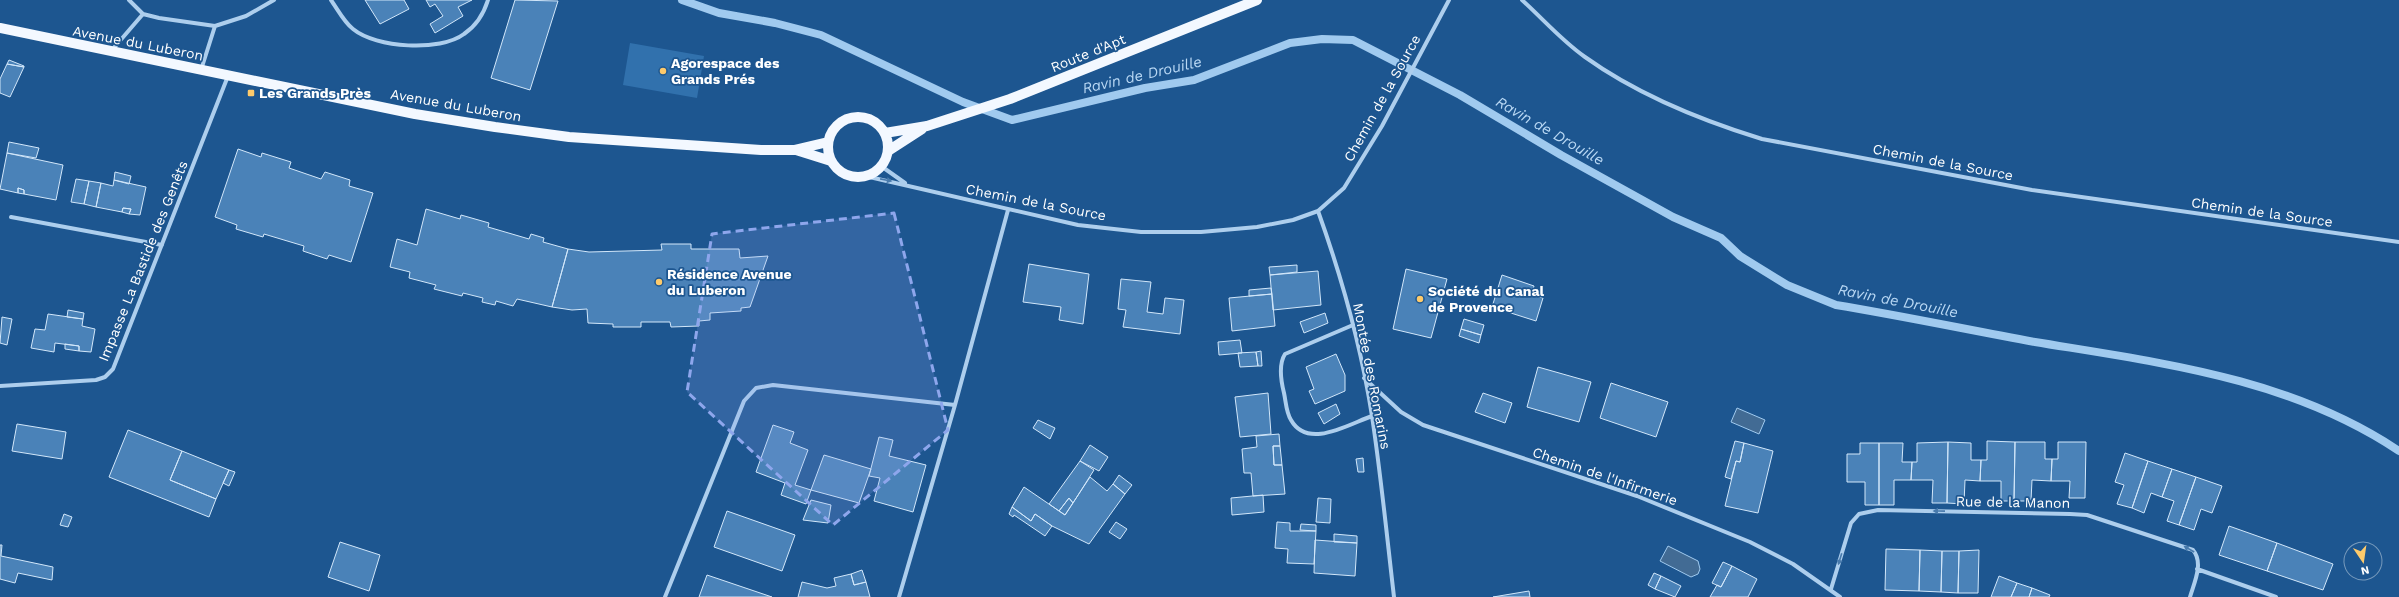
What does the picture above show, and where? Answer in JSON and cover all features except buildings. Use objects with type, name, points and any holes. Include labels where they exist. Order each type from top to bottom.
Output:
[{"type":"main road","name":"Route d'Apt","points":[[885,133],[927,126],[950,120],[1010,99],[1257,0]]},
{"type":"main road","name":"Avenue du Luberon","points":[[0,28],[110,53],[228,75],[415,114],[568,137],[761,150],[794,150],[828,142]]},
{"type":"main road","points":[[863,117],[873,121],[885,133],[888,151],[881,166],[874,172],[865,176],[854,177],[844,174],[831,161],[828,142],[832,131],[841,122],[850,118],[863,117]]},
{"type":"main road","name":"Route d'Apt","points":[[888,151],[927,126]]},
{"type":"main road","name":"Avenue du Luberon","points":[[794,150],[831,161]]},
{"type":"street","points":[[129,0],[143,14],[159,18],[215,26],[246,16],[274,0]]},
{"type":"street","points":[[331,0],[347,23],[359,33],[392,44],[410,46],[438,44],[464,35],[479,19],[488,0]]},
{"type":"street","name":"Chemin de la Source","points":[[865,176],[907,184],[1008,210],[1078,225],[1142,232],[1193,232],[1276,225],[1318,211],[1344,188],[1382,126],[1448,0]]},
{"type":"street","name":"Chemin de la Source","points":[[1522,0],[1585,57],[1646,93],[1721,127],[1762,139],[2032,190],[2399,242]]},
{"type":"street","points":[[110,53],[143,14]]},
{"type":"street","points":[[201,70],[215,26]]},
{"type":"street","name":"Impasse La Bastide des Genêts","points":[[0,386],[96,380],[109,374],[162,245],[228,75]]},
{"type":"street","name":"Chemin de la Source","points":[[881,166],[907,184]]},
{"type":"street","points":[[899,597],[955,405],[1008,210]]},
{"type":"street","name":"Montée des Romarins","points":[[1318,211],[1335,257],[1353,325],[1372,416],[1394,597]]},
{"type":"street","points":[[11,217],[162,245]]},
{"type":"street","points":[[1353,325],[1285,354],[1281,368],[1286,402],[1292,421],[1300,430],[1312,434],[1321,434],[1372,416]]},
{"type":"street","name":"Chemin de l'Infirmerie","points":[[1364,378],[1401,412],[1424,425],[1637,496],[1758,546],[1793,564],[1831,589],[1840,597]]},
{"type":"street","points":[[665,597],[744,401],[756,388],[773,385],[955,405]]},
{"type":"street","name":"Rue de la Manon","points":[[1831,589],[1851,523],[1860,514],[1878,510],[2087,515],[2189,548],[2196,554],[2198,569]]},
{"type":"street","points":[[2190,597],[2198,569],[2276,597]]},
{"type":"highlighted area","points":[[894,213],[948,430],[833,525],[687,392],[712,234]]},
{"type":"shaded area","name":"Agorespace des Grands Prés","points":[[630,43],[704,56],[697,98],[623,85]]},
{"type":"shaded area","points":[[1737,408],[1765,420],[1759,434],[1731,422]]},
{"type":"shaded area","points":[[1668,546],[1698,561],[1700,569],[1698,574],[1691,577],[1660,561]]},
{"type":"waterway","name":"Ravin de Drouille","points":[[682,0],[719,13],[775,23],[821,35],[963,102],[1012,120],[1145,88],[1194,80],[1290,43],[1322,39],[1353,40],[1460,95],[1561,155],[1673,217],[1721,238],[1740,256],[1787,285],[1836,305],[2035,342],[2177,366],[2224,377],[2269,390],[2314,406],[2357,426],[2399,451]]},
{"type":"place","name":"Agorespace des Grands Prés","points":[[663,71]]},
{"type":"place","name":"Les Grands Près","points":[[251,93]]},
{"type":"place","name":"Résidence Avenue du Luberon","points":[[659,282]]},
{"type":"place","name":"Société du Canal de Provence","points":[[1420,299]]}]
